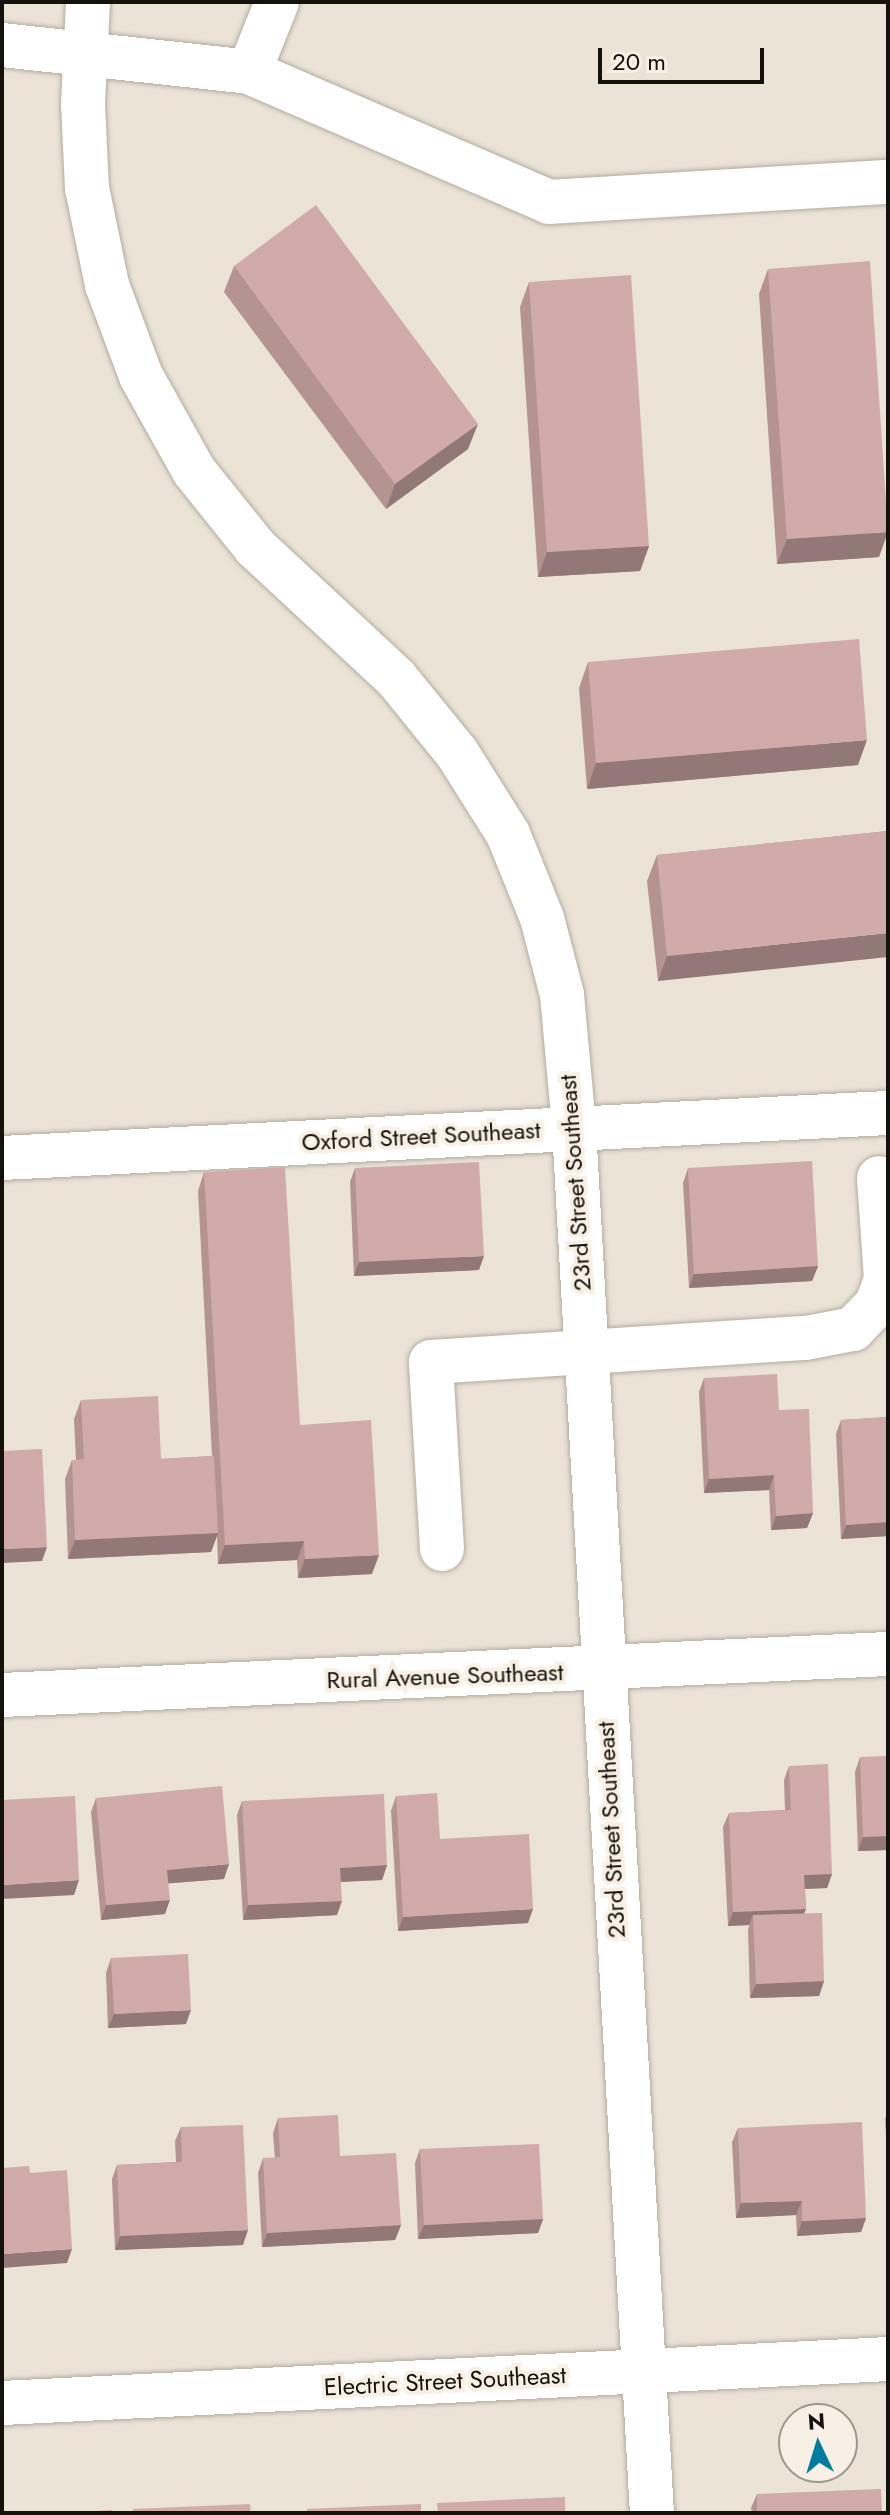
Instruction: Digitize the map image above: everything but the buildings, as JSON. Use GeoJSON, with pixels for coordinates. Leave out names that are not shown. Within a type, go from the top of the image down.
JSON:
{"type":"FeatureCollection","features":[{"type":"Feature","properties":{"kind":"street","name":"23rd Street Southeast"},"geometry":{"type":"LineString","coordinates":[[88,2],[83,104],[87,188],[107,285],[141,376],[194,471],[255,547],[396,678],[457,753],[508,834],[542,918],[562,995],[574,1128],[602,1669],[652,2513]]}},
{"type":"Feature","properties":{"kind":"street"},"geometry":{"type":"LineString","coordinates":[[249,72],[277,2]]}},
{"type":"Feature","properties":{"kind":"street"},"geometry":{"type":"LineString","coordinates":[[2,45],[249,72],[549,202],[888,182]]}},
{"type":"Feature","properties":{"kind":"street","name":"Oxford Street Southeast"},"geometry":{"type":"LineString","coordinates":[[2,1158],[888,1113]]}},
{"type":"Feature","properties":{"kind":"street"},"geometry":{"type":"LineString","coordinates":[[442,1549],[431,1362],[806,1338],[853,1329],[877,1304],[886,1279],[879,1178]]}},
{"type":"Feature","properties":{"kind":"street","name":"Rural Avenue Southeast"},"geometry":{"type":"LineString","coordinates":[[2,1695],[888,1654]]}},
{"type":"Feature","properties":{"kind":"street","name":"Electric Street Southeast"},"geometry":{"type":"LineString","coordinates":[[2,2403],[888,2359]]}}]}
